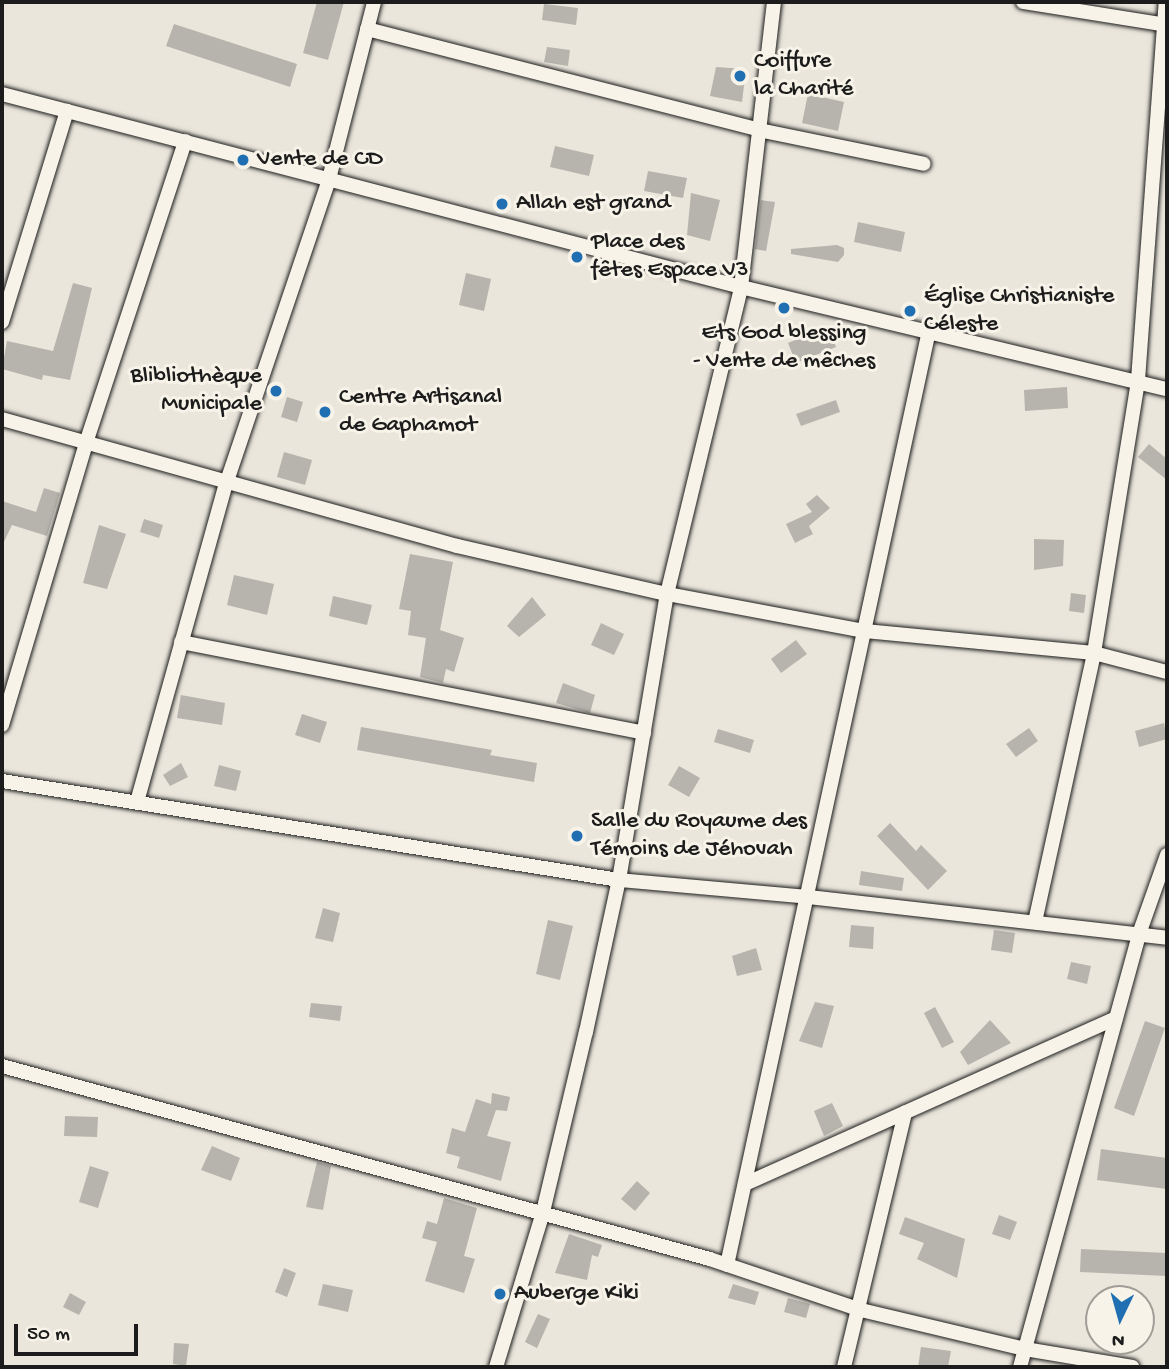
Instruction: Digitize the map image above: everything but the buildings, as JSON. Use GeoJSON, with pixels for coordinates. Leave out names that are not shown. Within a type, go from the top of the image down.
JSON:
{"type":"FeatureCollection","features":[{"type":"Feature","properties":{"kind":"street"},"geometry":{"type":"LineString","coordinates":[[137,802],[226,484],[329,179],[374,2]]}},
{"type":"Feature","properties":{"kind":"street"},"geometry":{"type":"LineString","coordinates":[[496,1367],[542,1216],[619,880],[667,594],[741,286],[774,2]]}},
{"type":"Feature","properties":{"kind":"street"},"geometry":{"type":"LineString","coordinates":[[1023,2],[1166,25]]}},
{"type":"Feature","properties":{"kind":"street"},"geometry":{"type":"LineString","coordinates":[[1035,922],[1094,653],[1138,380],[1166,2]]}},
{"type":"Feature","properties":{"kind":"street"},"geometry":{"type":"LineString","coordinates":[[367,29],[759,130],[925,164]]}},
{"type":"Feature","properties":{"kind":"street"},"geometry":{"type":"LineString","coordinates":[[2,94],[741,286],[1167,389]]}},
{"type":"Feature","properties":{"kind":"street"},"geometry":{"type":"LineString","coordinates":[[2,322],[67,111]]}},
{"type":"Feature","properties":{"kind":"street"},"geometry":{"type":"LineString","coordinates":[[2,725],[85,446],[185,141]]}},
{"type":"Feature","properties":{"kind":"street"},"geometry":{"type":"LineString","coordinates":[[727,1265],[809,897],[929,331]]}},
{"type":"Feature","properties":{"kind":"street"},"geometry":{"type":"LineString","coordinates":[[2,419],[85,446],[457,546],[667,594],[865,631],[1094,653],[1167,672]]}},
{"type":"Feature","properties":{"kind":"street"},"geometry":{"type":"LineString","coordinates":[[181,642],[644,733]]}},
{"type":"Feature","properties":{"kind":"street"},"geometry":{"type":"LineString","coordinates":[[2,782],[619,880],[809,897],[1167,938]]}},
{"type":"Feature","properties":{"kind":"street"},"geometry":{"type":"LineString","coordinates":[[1020,1367],[1139,934],[1167,855]]}},
{"type":"Feature","properties":{"kind":"street"},"geometry":{"type":"LineString","coordinates":[[745,1184],[1116,1018]]}},
{"type":"Feature","properties":{"kind":"street"},"geometry":{"type":"LineString","coordinates":[[2,1066],[727,1265],[861,1310],[1026,1349],[1133,1367]]}},
{"type":"Feature","properties":{"kind":"street"},"geometry":{"type":"LineString","coordinates":[[844,1367],[861,1310],[905,1112]]}},
{"type":"Feature","properties":{"kind":"place","name":"Coiffure la Charité"},"geometry":{"type":"Point","coordinates":[740,76]}},
{"type":"Feature","properties":{"kind":"place","name":"Vente de CD"},"geometry":{"type":"Point","coordinates":[243,160]}},
{"type":"Feature","properties":{"kind":"place","name":"Allah est grand"},"geometry":{"type":"Point","coordinates":[502,204]}},
{"type":"Feature","properties":{"kind":"place","name":"Place des fêtes Espace V3"},"geometry":{"type":"Point","coordinates":[577,257]}},
{"type":"Feature","properties":{"kind":"place","name":"Ets God blessing - Vente de mêches"},"geometry":{"type":"Point","coordinates":[784,308]}},
{"type":"Feature","properties":{"kind":"place","name":"Église Christianiste Céleste"},"geometry":{"type":"Point","coordinates":[910,311]}},
{"type":"Feature","properties":{"kind":"place","name":"Blibliothèque Municipale"},"geometry":{"type":"Point","coordinates":[276,391]}},
{"type":"Feature","properties":{"kind":"place","name":"Centre Artisanal de Gaphamot"},"geometry":{"type":"Point","coordinates":[325,412]}},
{"type":"Feature","properties":{"kind":"place","name":"Salle du Royaume des Témoins de Jéhovah"},"geometry":{"type":"Point","coordinates":[577,836]}},
{"type":"Feature","properties":{"kind":"place","name":"Auberge Kiki"},"geometry":{"type":"Point","coordinates":[500,1294]}}]}
